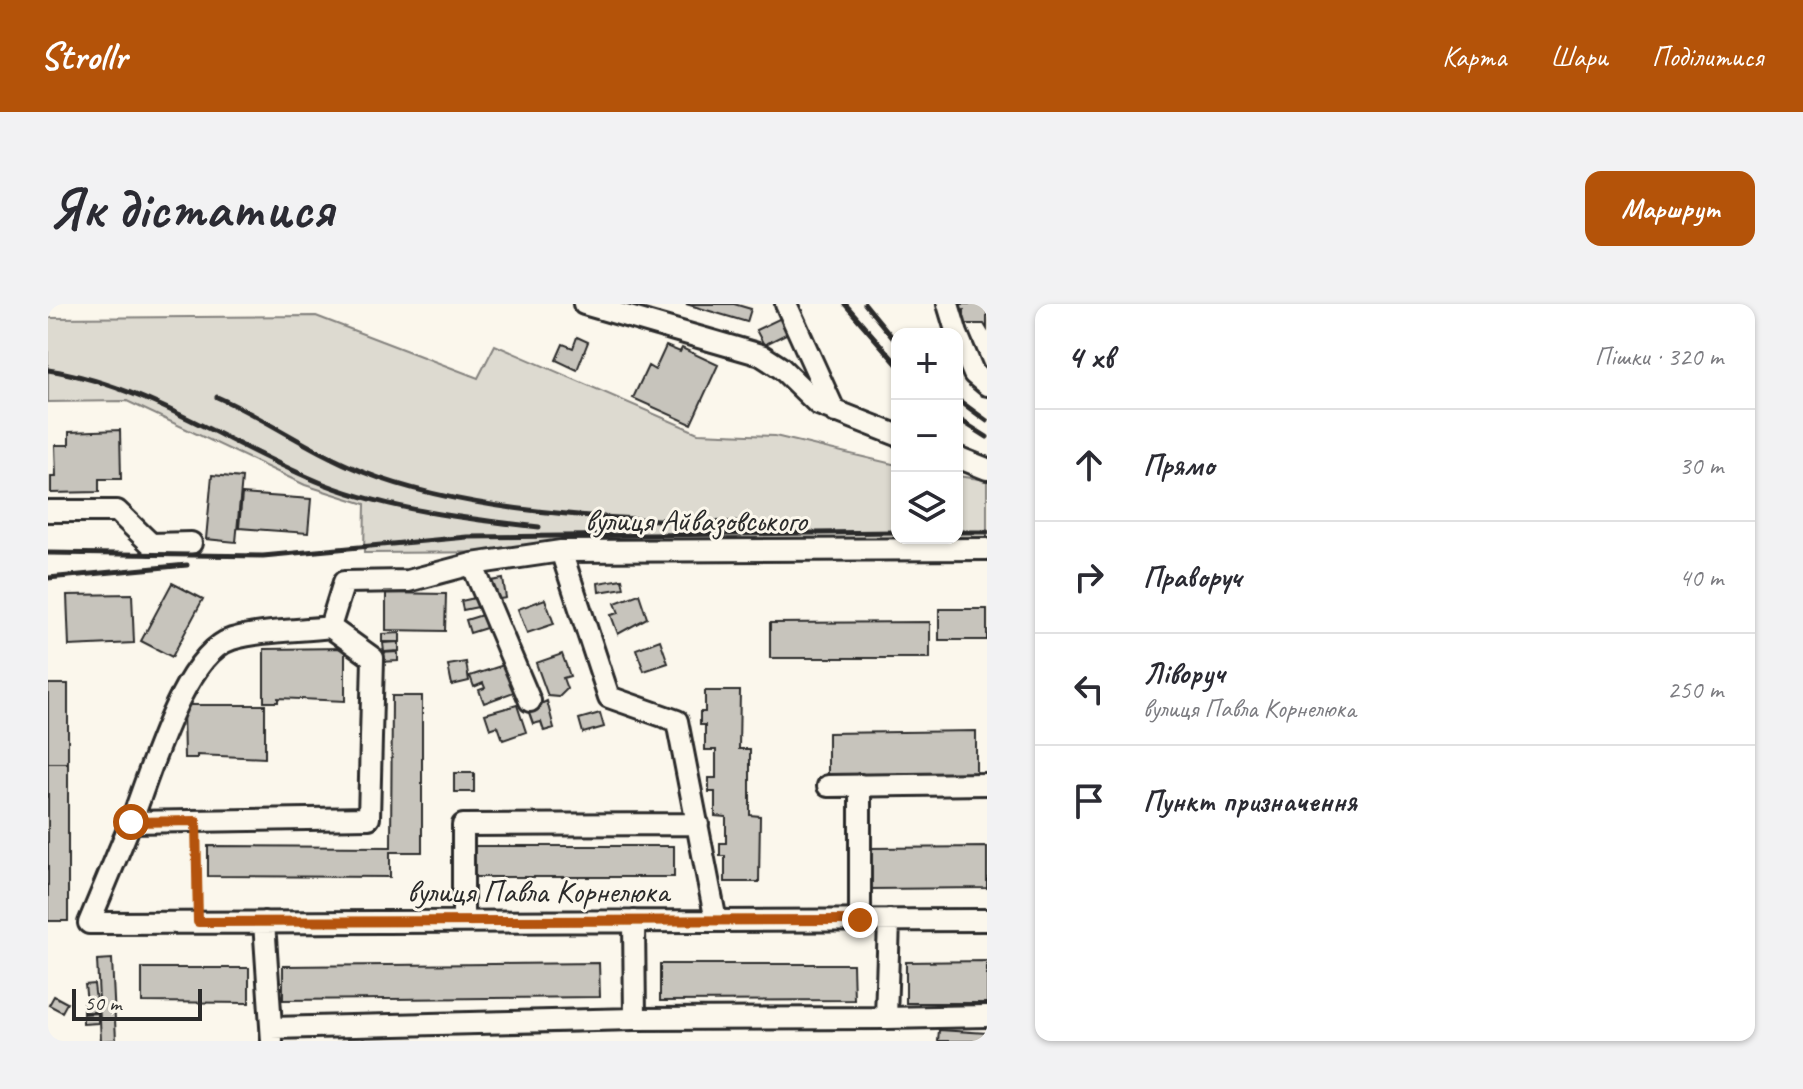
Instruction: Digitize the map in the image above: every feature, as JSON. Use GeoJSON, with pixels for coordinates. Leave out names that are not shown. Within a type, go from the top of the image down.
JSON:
{"type":"FeatureCollection","features":[{"type":"Feature","properties":{"kind":"street"},"geometry":{"type":"LineString","coordinates":[[584,304],[761,355],[781,368],[805,394],[835,412],[891,433]]}},
{"type":"Feature","properties":{"kind":"street"},"geometry":{"type":"LineString","coordinates":[[786,304],[835,412]]}},
{"type":"Feature","properties":{"kind":"street"},"geometry":{"type":"LineString","coordinates":[[948,304],[955,328]]}},
{"type":"Feature","properties":{"kind":"street"},"geometry":{"type":"LineString","coordinates":[[963,348],[974,374],[987,385]]}},
{"type":"Feature","properties":{"kind":"street"},"geometry":{"type":"LineString","coordinates":[[963,459],[987,469]]}},
{"type":"Feature","properties":{"kind":"street"},"geometry":{"type":"LineString","coordinates":[[48,511],[117,511],[151,544],[191,543]]}},
{"type":"Feature","properties":{"kind":"street","name":"вулиця Айвазовського"},"geometry":{"type":"LineString","coordinates":[[330,627],[344,582],[408,581],[472,564],[561,551],[987,549]]}},
{"type":"Feature","properties":{"kind":"street"},"geometry":{"type":"LineString","coordinates":[[561,551],[609,697],[677,721],[716,921]]}},
{"type":"Feature","properties":{"kind":"street"},"geometry":{"type":"LineString","coordinates":[[472,564],[530,701]]}},
{"type":"Feature","properties":{"kind":"street"},"geometry":{"type":"LineString","coordinates":[[330,627],[373,658],[369,818],[131,822],[188,682],[208,656],[231,639],[330,627]]}},
{"type":"Feature","properties":{"kind":"street"},"geometry":{"type":"LineString","coordinates":[[828,786],[987,784]]}},
{"type":"Feature","properties":{"kind":"street"},"geometry":{"type":"LineString","coordinates":[[860,785],[860,920]]}},
{"type":"Feature","properties":{"kind":"street","name":"вулиця Павла Корнелюка"},"geometry":{"type":"LineString","coordinates":[[131,822],[89,923],[987,920]]}},
{"type":"Feature","properties":{"kind":"street"},"geometry":{"type":"LineString","coordinates":[[463,921],[463,825],[698,824]]}},
{"type":"Feature","properties":{"kind":"street"},"geometry":{"type":"LineString","coordinates":[[886,1018],[889,920]]}},
{"type":"Feature","properties":{"kind":"street"},"geometry":{"type":"LineString","coordinates":[[634,921],[635,1019]]}},
{"type":"Feature","properties":{"kind":"street"},"geometry":{"type":"LineString","coordinates":[[264,922],[272,1034],[635,1019],[987,1016]]}},
{"type":"Feature","properties":{"kind":"path"},"geometry":{"type":"LineString","coordinates":[[196,821],[198,922]]}},
{"type":"Feature","properties":{"kind":"shaded area"},"geometry":{"type":"Polygon","coordinates":[[[316,316],[478,378],[495,345],[698,433],[775,436],[891,464],[891,544],[963,544],[963,477],[987,480],[987,549],[364,553],[365,504],[305,485],[127,401],[48,402],[48,318],[316,316]]]}},
{"type":"Feature","properties":{"kind":"building"},"geometry":{"type":"Polygon","coordinates":[[[686,304],[734,304],[751,309],[747,322],[686,304]]]}},
{"type":"Feature","properties":{"kind":"building"},"geometry":{"type":"Polygon","coordinates":[[[954,304],[987,304],[987,329],[984,324],[964,324],[964,310],[954,311],[954,304]]]}},
{"type":"Feature","properties":{"kind":"building"},"geometry":{"type":"Polygon","coordinates":[[[781,318],[788,333],[764,345],[756,330],[781,318]]]}},
{"type":"Feature","properties":{"kind":"building"},"geometry":{"type":"Polygon","coordinates":[[[577,337],[588,342],[577,370],[556,360],[563,344],[573,348],[577,337]]]}},
{"type":"Feature","properties":{"kind":"building"},"geometry":{"type":"Polygon","coordinates":[[[666,346],[680,352],[682,348],[718,365],[691,424],[633,398],[648,366],[655,370],[666,346]]]}},
{"type":"Feature","properties":{"kind":"building"},"geometry":{"type":"Polygon","coordinates":[[[120,430],[121,479],[99,479],[99,492],[51,493],[51,477],[56,477],[55,445],[69,445],[69,432],[120,430]]]}},
{"type":"Feature","properties":{"kind":"building"},"geometry":{"type":"Polygon","coordinates":[[[212,475],[242,478],[236,542],[206,539],[212,475]]]}},
{"type":"Feature","properties":{"kind":"building"},"geometry":{"type":"Polygon","coordinates":[[[242,494],[311,499],[308,533],[239,528],[242,494]]]}},
{"type":"Feature","properties":{"kind":"building"},"geometry":{"type":"Polygon","coordinates":[[[503,579],[506,598],[494,600],[491,581],[503,579]]]}},
{"type":"Feature","properties":{"kind":"building"},"geometry":{"type":"Polygon","coordinates":[[[622,579],[624,588],[599,592],[598,583],[622,579]]]}},
{"type":"Feature","properties":{"kind":"building"},"geometry":{"type":"Polygon","coordinates":[[[172,583],[203,599],[172,657],[141,641],[172,583]]]}},
{"type":"Feature","properties":{"kind":"building"},"geometry":{"type":"Polygon","coordinates":[[[386,593],[446,594],[445,631],[386,630],[386,593]]]}},
{"type":"Feature","properties":{"kind":"building"},"geometry":{"type":"Polygon","coordinates":[[[132,594],[134,643],[69,646],[67,595],[132,594]]]}},
{"type":"Feature","properties":{"kind":"building"},"geometry":{"type":"Polygon","coordinates":[[[639,594],[647,618],[618,634],[611,615],[619,613],[615,603],[639,594]]]}},
{"type":"Feature","properties":{"kind":"building"},"geometry":{"type":"Polygon","coordinates":[[[475,598],[478,607],[463,610],[461,601],[475,598]]]}},
{"type":"Feature","properties":{"kind":"building"},"geometry":{"type":"Polygon","coordinates":[[[545,599],[554,624],[527,633],[518,609],[545,599]]]}},
{"type":"Feature","properties":{"kind":"building"},"geometry":{"type":"Polygon","coordinates":[[[939,609],[987,609],[987,640],[939,640],[939,609]]]}},
{"type":"Feature","properties":{"kind":"building"},"geometry":{"type":"Polygon","coordinates":[[[482,615],[486,628],[470,633],[466,620],[482,615]]]}},
{"type":"Feature","properties":{"kind":"building"},"geometry":{"type":"Polygon","coordinates":[[[930,622],[930,658],[770,658],[770,623],[930,622]]]}},
{"type":"Feature","properties":{"kind":"building"},"geometry":{"type":"Polygon","coordinates":[[[400,633],[400,642],[382,642],[382,634],[400,633]]]}},
{"type":"Feature","properties":{"kind":"building"},"geometry":{"type":"Polygon","coordinates":[[[660,640],[668,663],[644,671],[636,649],[660,640]]]}},
{"type":"Feature","properties":{"kind":"building"},"geometry":{"type":"Polygon","coordinates":[[[399,642],[399,651],[384,652],[383,643],[399,642]]]}},
{"type":"Feature","properties":{"kind":"building"},"geometry":{"type":"Polygon","coordinates":[[[345,648],[345,701],[278,698],[278,702],[264,702],[264,649],[345,648]]]}},
{"type":"Feature","properties":{"kind":"building"},"geometry":{"type":"Polygon","coordinates":[[[398,652],[398,661],[380,662],[380,653],[398,652]]]}},
{"type":"Feature","properties":{"kind":"building"},"geometry":{"type":"Polygon","coordinates":[[[562,654],[570,676],[563,678],[567,689],[559,697],[548,696],[536,663],[562,654]]]}},
{"type":"Feature","properties":{"kind":"building"},"geometry":{"type":"Polygon","coordinates":[[[466,662],[469,681],[452,685],[448,665],[466,662]]]}},
{"type":"Feature","properties":{"kind":"building"},"geometry":{"type":"Polygon","coordinates":[[[510,663],[514,673],[508,675],[514,692],[484,703],[479,690],[485,688],[483,683],[474,687],[470,676],[510,663]]]}},
{"type":"Feature","properties":{"kind":"building"},"geometry":{"type":"Polygon","coordinates":[[[48,684],[68,684],[68,763],[48,763],[48,684]]]}},
{"type":"Feature","properties":{"kind":"building"},"geometry":{"type":"Polygon","coordinates":[[[705,691],[740,691],[739,749],[750,749],[750,815],[760,816],[759,882],[725,882],[725,856],[720,856],[720,843],[726,843],[726,817],[715,816],[715,792],[709,792],[709,778],[716,778],[716,750],[705,750],[705,725],[700,725],[700,712],[705,712],[705,691]]]}},
{"type":"Feature","properties":{"kind":"building"},"geometry":{"type":"Polygon","coordinates":[[[392,696],[422,696],[422,852],[390,852],[390,877],[208,876],[208,846],[391,847],[392,696]]]}},
{"type":"Feature","properties":{"kind":"building"},"geometry":{"type":"Polygon","coordinates":[[[547,701],[554,728],[544,731],[541,722],[533,724],[528,710],[547,701]]]}},
{"type":"Feature","properties":{"kind":"building"},"geometry":{"type":"Polygon","coordinates":[[[183,705],[265,705],[265,758],[197,755],[197,758],[184,758],[183,705]]]}},
{"type":"Feature","properties":{"kind":"building"},"geometry":{"type":"Polygon","coordinates":[[[517,705],[526,732],[503,740],[498,726],[490,729],[485,714],[517,705]]]}},
{"type":"Feature","properties":{"kind":"building"},"geometry":{"type":"Polygon","coordinates":[[[600,713],[604,727],[583,733],[579,719],[600,713]]]}},
{"type":"Feature","properties":{"kind":"building"},"geometry":{"type":"Polygon","coordinates":[[[976,731],[976,774],[828,776],[828,733],[976,731]]]}},
{"type":"Feature","properties":{"kind":"building"},"geometry":{"type":"Polygon","coordinates":[[[48,763],[68,763],[68,921],[48,921],[48,763]]]}},
{"type":"Feature","properties":{"kind":"building"},"geometry":{"type":"Polygon","coordinates":[[[454,773],[474,773],[474,792],[454,792],[454,773]]]}},
{"type":"Feature","properties":{"kind":"building"},"geometry":{"type":"Polygon","coordinates":[[[475,846],[674,846],[674,877],[474,877],[475,846]]]}},
{"type":"Feature","properties":{"kind":"building"},"geometry":{"type":"Polygon","coordinates":[[[987,847],[987,888],[870,889],[870,848],[987,847]]]}},
{"type":"Feature","properties":{"kind":"building"},"geometry":{"type":"Polygon","coordinates":[[[112,959],[116,1040],[101,1041],[97,960],[112,959]]]}},
{"type":"Feature","properties":{"kind":"building"},"geometry":{"type":"Polygon","coordinates":[[[987,961],[987,1003],[906,1003],[906,962],[987,961]]]}},
{"type":"Feature","properties":{"kind":"building"},"geometry":{"type":"Polygon","coordinates":[[[599,963],[600,997],[283,1000],[283,966],[599,963]]]}},
{"type":"Feature","properties":{"kind":"building"},"geometry":{"type":"Polygon","coordinates":[[[660,964],[853,964],[854,1000],[660,1001],[660,964]]]}},
{"type":"Feature","properties":{"kind":"building"},"geometry":{"type":"Polygon","coordinates":[[[142,968],[249,968],[249,1003],[142,1002],[142,968]]]}},
{"type":"Feature","properties":{"kind":"building"},"geometry":{"type":"Polygon","coordinates":[[[94,984],[96,1001],[87,1002],[85,985],[94,984]]]}},
{"type":"Feature","properties":{"kind":"building"},"geometry":{"type":"Polygon","coordinates":[[[54,996],[67,1003],[62,1012],[49,1005],[54,996]]]}},
{"type":"Feature","properties":{"kind":"building"},"geometry":{"type":"Polygon","coordinates":[[[97,1003],[98,1012],[83,1012],[83,1004],[97,1003]]]}},
{"type":"Feature","properties":{"kind":"building"},"geometry":{"type":"Polygon","coordinates":[[[98,1013],[98,1023],[83,1024],[83,1014],[98,1013]]]}},
{"type":"Feature","properties":{"kind":"building"},"geometry":{"type":"Polygon","coordinates":[[[939,1030],[987,1033],[987,1041],[938,1041],[939,1030]]]}},
{"type":"Feature","properties":{"kind":"railway"},"geometry":{"type":"LineString","coordinates":[[845,304],[891,357]]}},
{"type":"Feature","properties":{"kind":"railway"},"geometry":{"type":"LineString","coordinates":[[865,304],[891,336]]}},
{"type":"Feature","properties":{"kind":"railway"},"geometry":{"type":"LineString","coordinates":[[48,370],[85,378],[155,403],[290,469],[350,493],[430,512],[539,527]]}},
{"type":"Feature","properties":{"kind":"railway"},"geometry":{"type":"LineString","coordinates":[[217,397],[344,464],[451,498],[546,512],[736,523]]}},
{"type":"Feature","properties":{"kind":"railway"},"geometry":{"type":"LineString","coordinates":[[958,400],[987,421]]}},
{"type":"Feature","properties":{"kind":"railway"},"geometry":{"type":"LineString","coordinates":[[963,422],[987,437]]}},
{"type":"Feature","properties":{"kind":"railway"},"geometry":{"type":"LineString","coordinates":[[48,553],[263,556],[467,537],[891,532]]}},
{"type":"Feature","properties":{"kind":"railway"},"geometry":{"type":"LineString","coordinates":[[963,532],[987,532]]}},
{"type":"Feature","properties":{"kind":"railway"},"geometry":{"type":"LineString","coordinates":[[48,578],[187,565]]}},
{"type":"Feature","properties":{"kind":"route"},"geometry":{"type":"LineString","coordinates":[[131,822],[196,821],[198,922],[860,920]]}}]}
